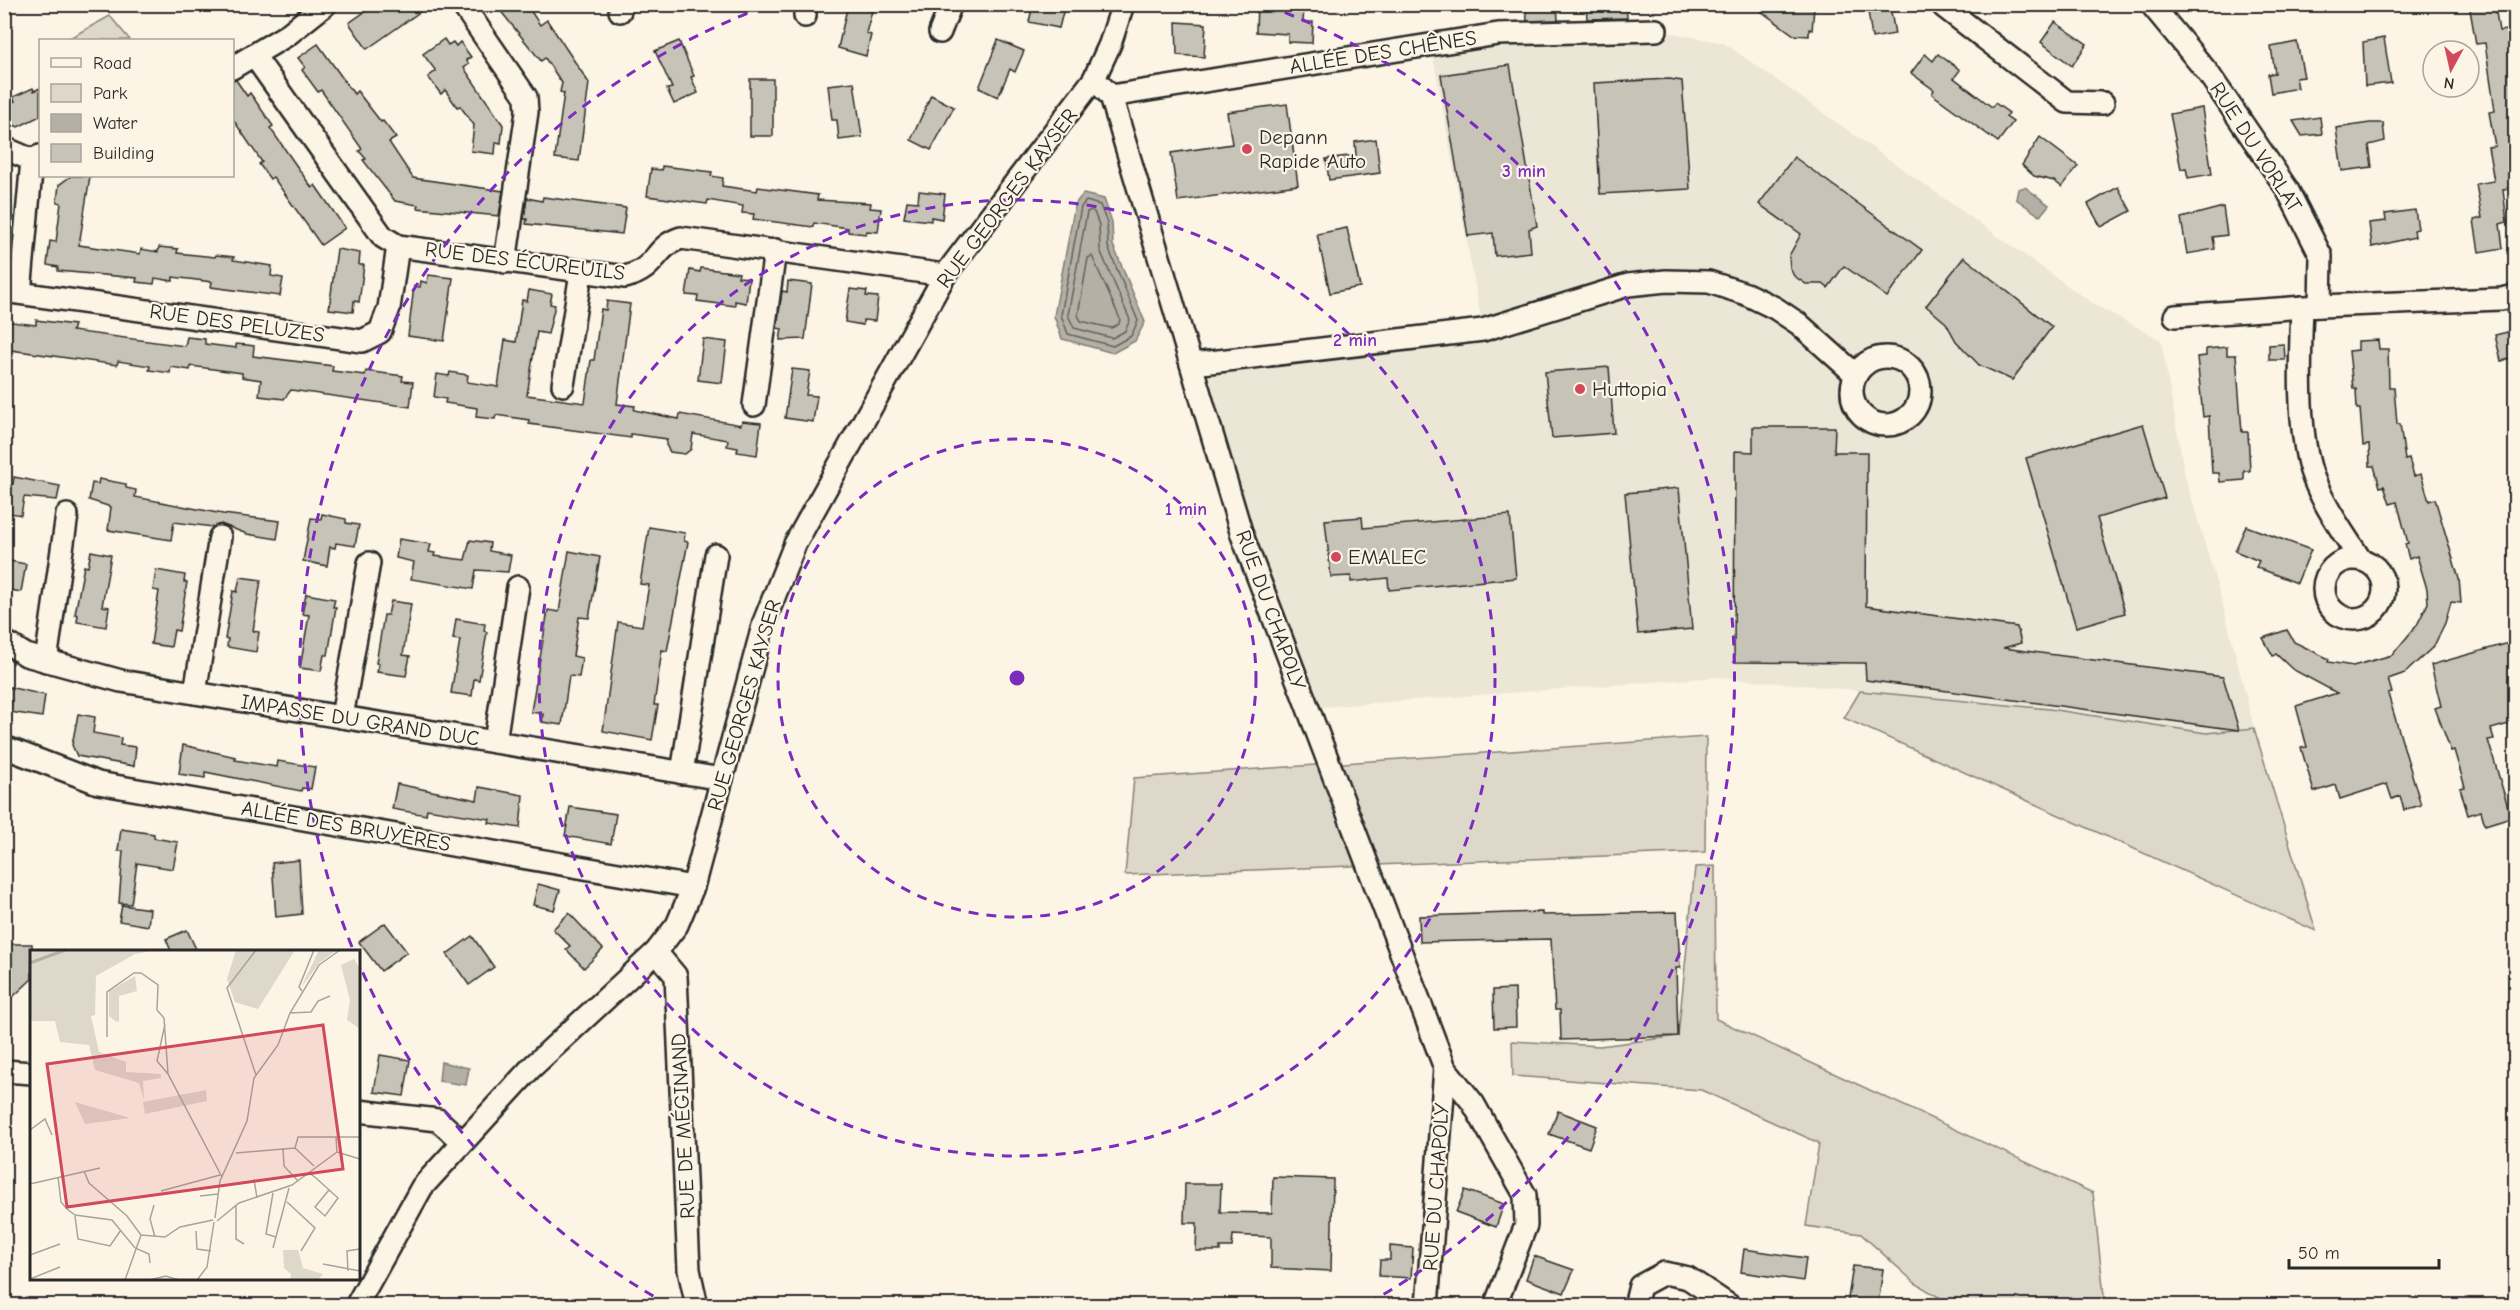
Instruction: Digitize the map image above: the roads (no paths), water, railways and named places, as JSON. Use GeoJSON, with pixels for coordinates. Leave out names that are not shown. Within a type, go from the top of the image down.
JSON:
{"type":"FeatureCollection","features":[{"type":"Feature","properties":{"kind":"street"},"geometry":{"type":"LineString","coordinates":[[462,4],[526,97],[527,112],[505,262]]}},
{"type":"Feature","properties":{"kind":"street"},"geometry":{"type":"LineString","coordinates":[[940,32],[951,4]]}},
{"type":"Feature","properties":{"kind":"street","name":"RUE GEORGES KAYSER"},"geometry":{"type":"LineString","coordinates":[[356,1305],[422,1187],[531,1068],[656,952],[677,925],[693,887],[764,622],[795,544],[945,275],[1094,79],[1110,44],[1123,4]]}},
{"type":"Feature","properties":{"kind":"street"},"geometry":{"type":"LineString","coordinates":[[1944,4],[1944,7],[2067,102],[2103,103]]}},
{"type":"Feature","properties":{"kind":"street","name":"RUE DU VORLAT"},"geometry":{"type":"LineString","coordinates":[[2151,4],[2208,73],[2288,189],[2321,256],[2300,370],[2311,471],[2333,517],[2360,559]]}},
{"type":"Feature","properties":{"kind":"street"},"geometry":{"type":"LineString","coordinates":[[234,67],[255,57],[314,8]]}},
{"type":"Feature","properties":{"kind":"street","name":"ALLÉE DES CHÊNES"},"geometry":{"type":"LineString","coordinates":[[1112,96],[1498,34],[1656,30]]}},
{"type":"Feature","properties":{"kind":"street","name":"RUE DES ÉCUREUILS"},"geometry":{"type":"LineString","coordinates":[[255,57],[383,237],[398,246],[581,273],[626,277],[642,273],[668,242],[681,237],[945,275]]}},
{"type":"Feature","properties":{"kind":"street","name":"RUE DU CHAPOLY"},"geometry":{"type":"LineString","coordinates":[[1094,79],[1112,96],[1242,535],[1445,1068],[1473,1103],[1525,1195],[1526,1225],[1495,1305]]}},
{"type":"Feature","properties":{"kind":"street"},"geometry":{"type":"LineString","coordinates":[[4,148],[36,158],[12,292]]}},
{"type":"Feature","properties":{"kind":"street","name":"RUE DES PELUZES"},"geometry":{"type":"LineString","coordinates":[[12,292],[362,341],[380,332],[389,308],[398,246]]}},
{"type":"Feature","properties":{"kind":"street"},"geometry":{"type":"LineString","coordinates":[[754,405],[775,250]]}},
{"type":"Feature","properties":{"kind":"street"},"geometry":{"type":"LineString","coordinates":[[563,385],[581,273]]}},
{"type":"Feature","properties":{"kind":"street"},"geometry":{"type":"LineString","coordinates":[[1193,364],[1483,330],[1628,285],[1666,281],[1709,282],[1746,294],[1799,324],[1856,375]]}},
{"type":"Feature","properties":{"kind":"street"},"geometry":{"type":"LineString","coordinates":[[2175,316],[2311,306],[2501,299],[2516,296]]}},
{"type":"Feature","properties":{"kind":"street"},"geometry":{"type":"LineString","coordinates":[[46,661],[67,515]]}},
{"type":"Feature","properties":{"kind":"street"},"geometry":{"type":"LineString","coordinates":[[195,693],[220,537]]}},
{"type":"Feature","properties":{"kind":"street"},"geometry":{"type":"LineString","coordinates":[[682,773],[716,555]]}},
{"type":"Feature","properties":{"kind":"street"},"geometry":{"type":"LineString","coordinates":[[342,717],[369,563]]}},
{"type":"Feature","properties":{"kind":"street"},"geometry":{"type":"LineString","coordinates":[[495,742],[518,587]]}},
{"type":"Feature","properties":{"kind":"street","name":"IMPASSE DU GRAND DUC"},"geometry":{"type":"LineString","coordinates":[[4,641],[26,655],[121,681],[722,779]]}},
{"type":"Feature","properties":{"kind":"street","name":"ALLÉE DES BRUYÈRES"},"geometry":{"type":"LineString","coordinates":[[4,747],[98,783],[693,887]]}},
{"type":"Feature","properties":{"kind":"street","name":"RUE DE MÉGINAND"},"geometry":{"type":"LineString","coordinates":[[656,952],[676,976],[689,1270],[697,1305]]}},
{"type":"Feature","properties":{"kind":"street","name":"RUE DU CHAPOLY"},"geometry":{"type":"LineString","coordinates":[[1427,1305],[1445,1068]]}},
{"type":"Feature","properties":{"kind":"street"},"geometry":{"type":"LineString","coordinates":[[4,1071],[30,1073]]}},
{"type":"Feature","properties":{"kind":"street"},"geometry":{"type":"LineString","coordinates":[[360,1111],[438,1120],[462,1143]]}},
{"type":"Feature","properties":{"kind":"street"},"geometry":{"type":"LineString","coordinates":[[1635,1305],[1640,1286],[1664,1273],[1688,1278],[1730,1305]]}},
{"type":"Feature","properties":{"kind":"water"},"geometry":{"type":"Polygon","coordinates":[[[2025,187],[2049,205],[2040,216],[2016,199],[2018,189],[2025,187]]]}},
{"type":"Feature","properties":{"kind":"water"},"geometry":{"type":"Polygon","coordinates":[[[1083,194],[1104,199],[1112,222],[1113,245],[1145,322],[1135,341],[1113,353],[1062,339],[1054,316],[1075,204],[1083,194]]]}},
{"type":"Feature","properties":{"kind":"water"},"geometry":{"type":"Polygon","coordinates":[[[441,1062],[469,1068],[466,1085],[439,1081],[441,1062]]]}},
{"type":"Feature","properties":{"kind":"place","name":"Depann Rapide Auto"},"geometry":{"type":"Point","coordinates":[1247,149]}},
{"type":"Feature","properties":{"kind":"place","name":"Huttopia"},"geometry":{"type":"Point","coordinates":[1580,389]}},
{"type":"Feature","properties":{"kind":"place","name":"EMALEC"},"geometry":{"type":"Point","coordinates":[1336,557]}}]}
